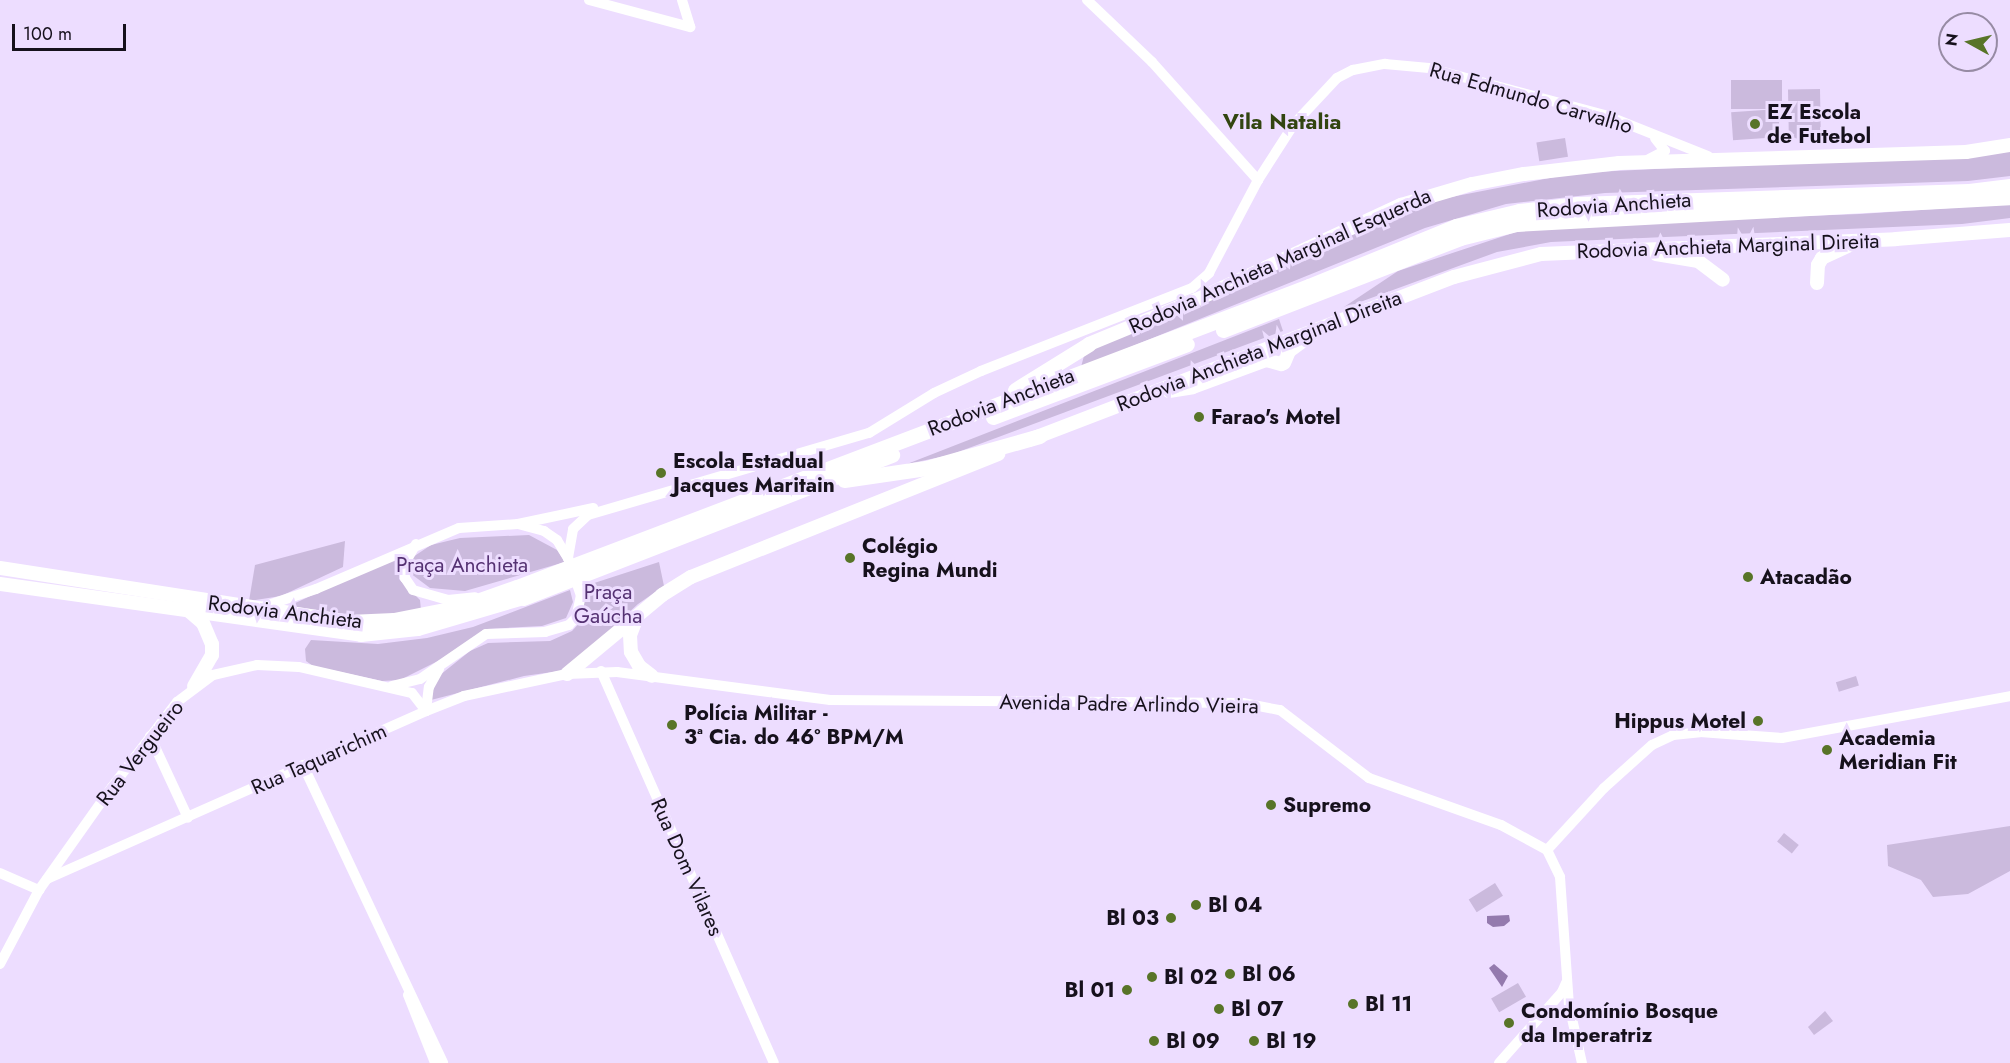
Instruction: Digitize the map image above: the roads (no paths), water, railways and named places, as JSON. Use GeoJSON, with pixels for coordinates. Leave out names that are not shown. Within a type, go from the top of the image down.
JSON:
{"type":"FeatureCollection","features":[{"type":"Feature","properties":{"kind":"highway","name":"Rodovia Anchieta Marginal Esquerda"},"geometry":{"type":"LineString","coordinates":[[1089,344],[1196,300],[1412,201],[1524,174],[1619,163],[1966,152],[2010,146]]}},
{"type":"Feature","properties":{"kind":"highway","name":"Rodovia Anchieta"},"geometry":{"type":"LineString","coordinates":[[606,560],[1456,226],[1519,211],[1577,204],[1969,191],[2010,186]]}},
{"type":"Feature","properties":{"kind":"highway","name":"Rodovia Anchieta"},"geometry":{"type":"LineString","coordinates":[[0,584],[336,632],[382,634],[454,620],[520,592],[606,560],[823,483],[1460,238],[1516,224],[2010,197]]}},
{"type":"Feature","properties":{"kind":"highway","name":"Rodovia Anchieta Marginal Direita"},"geometry":{"type":"LineString","coordinates":[[567,674],[639,614],[706,570],[1146,394],[1320,327],[1495,264],[1541,254],[1609,248],[1859,240],[2010,230]]}},
{"type":"Feature","properties":{"kind":"highway"},"geometry":{"type":"LineString","coordinates":[[1817,283],[1818,266],[1822,258],[1859,240]]}},
{"type":"Feature","properties":{"kind":"highway"},"geometry":{"type":"LineString","coordinates":[[1609,248],[1684,257],[1710,267],[1724,280]]}},
{"type":"Feature","properties":{"kind":"highway"},"geometry":{"type":"LineString","coordinates":[[1146,394],[1193,387],[1266,360],[1282,364],[1289,351],[1320,327]]}},
{"type":"Feature","properties":{"kind":"highway"},"geometry":{"type":"LineString","coordinates":[[996,405],[1089,344]]}},
{"type":"Feature","properties":{"kind":"highway"},"geometry":{"type":"LineString","coordinates":[[823,483],[926,468],[1040,436]]}},
{"type":"Feature","properties":{"kind":"highway","name":"Rodovia Anchieta"},"geometry":{"type":"LineString","coordinates":[[0,568],[251,610],[371,623],[460,607],[495,595],[520,592]]}},
{"type":"Feature","properties":{"kind":"highway"},"geometry":{"type":"LineString","coordinates":[[187,610],[203,623],[212,644],[212,655],[194,686]]}},
{"type":"Feature","properties":{"kind":"highway"},"geometry":{"type":"LineString","coordinates":[[639,614],[630,635],[630,652],[639,666],[652,676]]}},
{"type":"Feature","properties":{"kind":"main road"},"geometry":{"type":"LineString","coordinates":[[589,0],[690,27],[682,0]]}},
{"type":"Feature","properties":{"kind":"main road"},"geometry":{"type":"LineString","coordinates":[[1087,0],[1152,62],[1257,180]]}},
{"type":"Feature","properties":{"kind":"main road","name":"Rua Edmundo Carvalho"},"geometry":{"type":"LineString","coordinates":[[251,610],[316,589],[417,543],[471,526],[518,524],[631,501],[869,433],[934,393],[981,371],[1192,288],[1209,273],[1257,180],[1315,99],[1337,78],[1367,66],[1429,68],[1605,116],[1698,154],[1751,159]]}},
{"type":"Feature","properties":{"kind":"main road","name":"Rua Edmundo Carvalho"},"geometry":{"type":"LineString","coordinates":[[1619,163],[1663,154],[1664,147],[1651,133]]}},
{"type":"Feature","properties":{"kind":"main road","name":"Rua Edmundo Carvalho"},"geometry":{"type":"LineString","coordinates":[[568,558],[571,534],[580,521],[631,501]]}},
{"type":"Feature","properties":{"kind":"main road"},"geometry":{"type":"LineString","coordinates":[[392,686],[420,679],[486,634],[545,632],[569,625],[576,618],[581,595],[568,558],[551,535],[518,524]]}},
{"type":"Feature","properties":{"kind":"main road"},"geometry":{"type":"LineString","coordinates":[[417,543],[404,565],[405,578],[413,590],[448,600],[495,595]]}},
{"type":"Feature","properties":{"kind":"main road"},"geometry":{"type":"LineString","coordinates":[[426,711],[429,687],[443,664]]}},
{"type":"Feature","properties":{"kind":"main road","name":"Rua Vergueiro"},"geometry":{"type":"LineString","coordinates":[[0,964],[39,890],[150,736],[194,686],[230,668],[280,665],[392,686]]}},
{"type":"Feature","properties":{"kind":"main road","name":"Rua Taquarichim"},"geometry":{"type":"LineString","coordinates":[[47,879],[464,696],[567,674],[601,671]]}},
{"type":"Feature","properties":{"kind":"main road","name":"Avenida Padre Arlindo Vieira"},"geometry":{"type":"LineString","coordinates":[[601,671],[830,700],[1267,706],[1280,711],[1369,778],[1501,825],[1547,850]]}},
{"type":"Feature","properties":{"kind":"main road","name":"Rua Dom Vilares"},"geometry":{"type":"LineString","coordinates":[[601,671],[774,1063]]}},
{"type":"Feature","properties":{"kind":"main road"},"geometry":{"type":"LineString","coordinates":[[392,686],[417,696],[426,711]]}},
{"type":"Feature","properties":{"kind":"main road"},"geometry":{"type":"LineString","coordinates":[[1582,1063],[1569,1005],[1560,877],[1547,850],[1604,788],[1652,746],[1673,735],[1700,732],[1782,738],[2010,696]]}},
{"type":"Feature","properties":{"kind":"main road"},"geometry":{"type":"LineString","coordinates":[[150,736],[188,818]]}},
{"type":"Feature","properties":{"kind":"main road"},"geometry":{"type":"LineString","coordinates":[[303,765],[443,1063]]}},
{"type":"Feature","properties":{"kind":"main road"},"geometry":{"type":"LineString","coordinates":[[0,873],[39,890]]}},
{"type":"Feature","properties":{"kind":"main road"},"geometry":{"type":"LineString","coordinates":[[1499,1063],[1562,992],[1567,975]]}},
{"type":"Feature","properties":{"kind":"main road"},"geometry":{"type":"LineString","coordinates":[[408,989],[410,1007],[435,1063]]}},
{"type":"Feature","properties":{"kind":"main road"},"geometry":{"type":"LineString","coordinates":[[1562,992],[1569,1005]]}},
{"type":"Feature","properties":{"kind":"place","name":"EZ Escola de Futebol"},"geometry":{"type":"Point","coordinates":[1755,124]}},
{"type":"Feature","properties":{"kind":"place","name":"Farao's Motel"},"geometry":{"type":"Point","coordinates":[1199,417]}},
{"type":"Feature","properties":{"kind":"place","name":"Escola Estadual Jacques Maritain"},"geometry":{"type":"Point","coordinates":[661,473]}},
{"type":"Feature","properties":{"kind":"place","name":"Colégio Regina Mundi"},"geometry":{"type":"Point","coordinates":[850,558]}},
{"type":"Feature","properties":{"kind":"place","name":"Atacadão"},"geometry":{"type":"Point","coordinates":[1748,577]}},
{"type":"Feature","properties":{"kind":"place","name":"Hippus Motel"},"geometry":{"type":"Point","coordinates":[1758,721]}},
{"type":"Feature","properties":{"kind":"place","name":"Polícia Militar - 3ª Cia. do 46º BPM/M"},"geometry":{"type":"Point","coordinates":[672,725]}},
{"type":"Feature","properties":{"kind":"place","name":"Academia Meridian Fit"},"geometry":{"type":"Point","coordinates":[1827,750]}},
{"type":"Feature","properties":{"kind":"place","name":"Supremo"},"geometry":{"type":"Point","coordinates":[1271,805]}},
{"type":"Feature","properties":{"kind":"place","name":"Bl 04"},"geometry":{"type":"Point","coordinates":[1196,905]}},
{"type":"Feature","properties":{"kind":"place","name":"Bl 03"},"geometry":{"type":"Point","coordinates":[1171,918]}},
{"type":"Feature","properties":{"kind":"place","name":"Bl 06"},"geometry":{"type":"Point","coordinates":[1230,974]}},
{"type":"Feature","properties":{"kind":"place","name":"Bl 02"},"geometry":{"type":"Point","coordinates":[1152,977]}},
{"type":"Feature","properties":{"kind":"place","name":"Bl 01"},"geometry":{"type":"Point","coordinates":[1127,990]}},
{"type":"Feature","properties":{"kind":"place","name":"Bl 11"},"geometry":{"type":"Point","coordinates":[1353,1004]}},
{"type":"Feature","properties":{"kind":"place","name":"Bl 07"},"geometry":{"type":"Point","coordinates":[1219,1009]}},
{"type":"Feature","properties":{"kind":"place","name":"Condomínio Bosque da Imperatriz"},"geometry":{"type":"Point","coordinates":[1509,1023]}},
{"type":"Feature","properties":{"kind":"place","name":"Bl 09"},"geometry":{"type":"Point","coordinates":[1154,1041]}},
{"type":"Feature","properties":{"kind":"place","name":"Bl 19"},"geometry":{"type":"Point","coordinates":[1254,1041]}},
{"type":"Feature","properties":{"kind":"district","name":"Vila Natalia"},"geometry":{"type":"Point","coordinates":[1282,122]}},
{"type":"Feature","properties":{"kind":"park label","name":"Praça Anchieta"},"geometry":{"type":"Point","coordinates":[462,565]}},
{"type":"Feature","properties":{"kind":"park label","name":"Praça Gaúcha"},"geometry":{"type":"Point","coordinates":[608,604]}}]}
